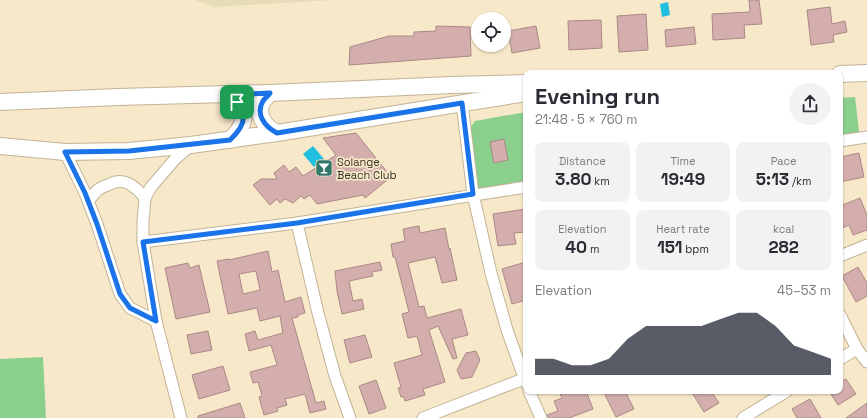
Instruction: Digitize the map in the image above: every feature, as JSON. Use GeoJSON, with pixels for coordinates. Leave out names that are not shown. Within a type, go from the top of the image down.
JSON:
{"type":"FeatureCollection","features":[{"type":"Feature","properties":{"kind":"street"},"geometry":{"type":"LineString","coordinates":[[843,74],[867,73]]}},
{"type":"Feature","properties":{"kind":"street"},"geometry":{"type":"LineString","coordinates":[[0,102],[118,97],[229,95],[523,83]]}},
{"type":"Feature","properties":{"kind":"street"},"geometry":{"type":"LineString","coordinates":[[270,93],[263,102],[260,113],[266,125],[277,133]]}},
{"type":"Feature","properties":{"kind":"street"},"geometry":{"type":"LineString","coordinates":[[0,146],[65,152],[129,151],[191,145],[277,133],[523,93]]}},
{"type":"Feature","properties":{"kind":"street"},"geometry":{"type":"LineString","coordinates":[[229,95],[242,109],[244,118],[237,133],[230,140]]}},
{"type":"Feature","properties":{"kind":"street"},"geometry":{"type":"LineString","coordinates":[[462,103],[473,194],[491,273],[507,330],[523,374]]}},
{"type":"Feature","properties":{"kind":"street"},"geometry":{"type":"LineString","coordinates":[[843,140],[867,136]]}},
{"type":"Feature","properties":{"kind":"street"},"geometry":{"type":"LineString","coordinates":[[181,418],[156,321],[143,242],[143,222],[145,198],[151,187],[176,158],[191,145]]}},
{"type":"Feature","properties":{"kind":"street"},"geometry":{"type":"LineString","coordinates":[[65,152],[97,224],[120,294],[130,308],[156,321]]}},
{"type":"Feature","properties":{"kind":"street"},"geometry":{"type":"LineString","coordinates":[[88,201],[100,189],[111,183],[120,181],[128,182],[138,189],[145,198]]}},
{"type":"Feature","properties":{"kind":"street"},"geometry":{"type":"LineString","coordinates":[[143,242],[297,223],[473,194],[523,187]]}},
{"type":"Feature","properties":{"kind":"street"},"geometry":{"type":"LineString","coordinates":[[297,223],[318,313],[335,376],[350,418]]}},
{"type":"Feature","properties":{"kind":"street"},"geometry":{"type":"LineString","coordinates":[[843,255],[867,245]]}},
{"type":"Feature","properties":{"kind":"street"},"geometry":{"type":"LineString","coordinates":[[843,321],[857,349],[867,362]]}},
{"type":"Feature","properties":{"kind":"street"},"geometry":{"type":"LineString","coordinates":[[843,357],[857,349]]}},
{"type":"Feature","properties":{"kind":"street"},"geometry":{"type":"LineString","coordinates":[[423,418],[523,381]]}},
{"type":"Feature","properties":{"kind":"street"},"geometry":{"type":"LineString","coordinates":[[530,394],[541,418]]}},
{"type":"Feature","properties":{"kind":"street"},"geometry":{"type":"LineString","coordinates":[[743,418],[782,394]]}},
{"type":"Feature","properties":{"kind":"green space"},"geometry":{"type":"Polygon","coordinates":[[[855,97],[859,132],[849,137],[843,138],[843,98],[855,97]]]}},
{"type":"Feature","properties":{"kind":"green space"},"geometry":{"type":"Polygon","coordinates":[[[523,113],[523,184],[480,190],[473,182],[467,132],[475,121],[523,113]]]}},
{"type":"Feature","properties":{"kind":"green space"},"geometry":{"type":"Polygon","coordinates":[[[43,357],[46,418],[0,418],[0,359],[43,357]]]}},
{"type":"Feature","properties":{"kind":"sand"},"geometry":{"type":"Polygon","coordinates":[[[195,0],[333,0],[215,7],[195,0]]]}},
{"type":"Feature","properties":{"kind":"water"},"geometry":{"type":"Polygon","coordinates":[[[668,2],[670,15],[662,17],[660,4],[668,2]]]}},
{"type":"Feature","properties":{"kind":"water"},"geometry":{"type":"Polygon","coordinates":[[[313,146],[324,159],[314,167],[303,154],[313,146]]]}},
{"type":"Feature","properties":{"kind":"building"},"geometry":{"type":"Polygon","coordinates":[[[749,0],[759,0],[762,24],[744,25],[745,38],[713,40],[712,14],[750,12],[749,0]]]}},
{"type":"Feature","properties":{"kind":"building"},"geometry":{"type":"Polygon","coordinates":[[[830,7],[832,24],[845,21],[847,32],[833,35],[834,42],[811,45],[807,10],[830,7]]]}},
{"type":"Feature","properties":{"kind":"building"},"geometry":{"type":"Polygon","coordinates":[[[646,14],[648,50],[619,52],[617,16],[646,14]]]}},
{"type":"Feature","properties":{"kind":"building"},"geometry":{"type":"Polygon","coordinates":[[[601,20],[602,48],[569,50],[568,21],[601,20]]]}},
{"type":"Feature","properties":{"kind":"building"},"geometry":{"type":"Polygon","coordinates":[[[436,26],[470,27],[471,56],[349,65],[350,47],[389,36],[414,36],[414,32],[436,31],[436,26]]]}},
{"type":"Feature","properties":{"kind":"building"},"geometry":{"type":"Polygon","coordinates":[[[536,26],[540,48],[512,53],[511,30],[536,26]]]}},
{"type":"Feature","properties":{"kind":"building"},"geometry":{"type":"Polygon","coordinates":[[[694,27],[696,44],[666,47],[665,30],[694,27]]]}},
{"type":"Feature","properties":{"kind":"building"},"geometry":{"type":"Polygon","coordinates":[[[356,133],[391,177],[365,198],[363,195],[317,204],[310,195],[304,199],[301,196],[293,203],[285,199],[280,203],[277,199],[270,205],[253,185],[261,179],[277,179],[274,173],[284,165],[289,172],[296,167],[303,176],[336,155],[323,138],[356,133]]]}},
{"type":"Feature","properties":{"kind":"building"},"geometry":{"type":"Polygon","coordinates":[[[504,139],[508,160],[494,163],[490,142],[504,139]]]}},
{"type":"Feature","properties":{"kind":"building"},"geometry":{"type":"Polygon","coordinates":[[[859,153],[864,177],[843,181],[843,156],[859,153]]]}},
{"type":"Feature","properties":{"kind":"building"},"geometry":{"type":"Polygon","coordinates":[[[860,198],[867,215],[867,230],[853,235],[849,225],[843,228],[843,205],[860,198]]]}},
{"type":"Feature","properties":{"kind":"building"},"geometry":{"type":"Polygon","coordinates":[[[523,209],[523,232],[514,233],[516,244],[498,246],[493,214],[523,209]]]}},
{"type":"Feature","properties":{"kind":"building"},"geometry":{"type":"Polygon","coordinates":[[[419,226],[420,233],[445,228],[457,280],[442,283],[435,257],[408,263],[419,307],[424,306],[427,318],[461,309],[468,335],[452,339],[457,358],[453,359],[438,326],[429,330],[445,382],[423,389],[425,395],[405,401],[404,397],[401,397],[398,388],[401,387],[394,363],[422,355],[417,336],[408,338],[402,314],[409,312],[395,257],[393,257],[391,244],[405,241],[403,229],[419,226]]]}},
{"type":"Feature","properties":{"kind":"building"},"geometry":{"type":"Polygon","coordinates":[[[268,251],[272,272],[278,270],[285,302],[301,297],[305,313],[298,315],[298,317],[292,318],[316,403],[324,401],[326,409],[310,413],[305,394],[285,399],[287,405],[277,408],[278,411],[264,415],[259,397],[262,396],[258,382],[253,383],[250,372],[277,365],[271,345],[249,351],[245,334],[255,331],[258,340],[283,333],[280,316],[260,321],[257,308],[228,314],[217,261],[229,260],[268,251]],[[256,271],[239,274],[243,294],[260,290],[256,271]]]}},
{"type":"Feature","properties":{"kind":"building"},"geometry":{"type":"Polygon","coordinates":[[[380,262],[382,270],[372,272],[373,276],[349,281],[353,301],[362,299],[364,309],[342,314],[337,291],[335,271],[380,262]]]}},
{"type":"Feature","properties":{"kind":"building"},"geometry":{"type":"Polygon","coordinates":[[[188,263],[190,268],[199,265],[210,312],[176,319],[165,268],[188,263]]]}},
{"type":"Feature","properties":{"kind":"building"},"geometry":{"type":"Polygon","coordinates":[[[523,263],[523,301],[512,304],[502,269],[523,263]]]}},
{"type":"Feature","properties":{"kind":"building"},"geometry":{"type":"Polygon","coordinates":[[[858,267],[867,283],[867,296],[856,302],[843,275],[858,267]]]}},
{"type":"Feature","properties":{"kind":"building"},"geometry":{"type":"Polygon","coordinates":[[[208,331],[212,350],[191,354],[187,335],[208,331]]]}},
{"type":"Feature","properties":{"kind":"building"},"geometry":{"type":"Polygon","coordinates":[[[365,335],[372,357],[350,363],[344,340],[365,335]]]}},
{"type":"Feature","properties":{"kind":"building"},"geometry":{"type":"Polygon","coordinates":[[[476,351],[480,360],[472,377],[461,379],[457,370],[466,353],[476,351]]]}},
{"type":"Feature","properties":{"kind":"building"},"geometry":{"type":"Polygon","coordinates":[[[223,366],[230,390],[199,399],[192,375],[223,366]]]}},
{"type":"Feature","properties":{"kind":"building"},"geometry":{"type":"Polygon","coordinates":[[[846,379],[856,394],[838,405],[831,394],[843,394],[843,380],[846,379]]]}},
{"type":"Feature","properties":{"kind":"building"},"geometry":{"type":"Polygon","coordinates":[[[376,380],[386,408],[369,414],[359,386],[376,380]]]}},
{"type":"Feature","properties":{"kind":"building"},"geometry":{"type":"Polygon","coordinates":[[[560,394],[587,394],[593,409],[569,418],[548,418],[547,415],[558,411],[554,401],[562,398],[560,394]]]}},
{"type":"Feature","properties":{"kind":"building"},"geometry":{"type":"Polygon","coordinates":[[[604,394],[626,394],[634,409],[616,417],[604,394]]]}},
{"type":"Feature","properties":{"kind":"building"},"geometry":{"type":"Polygon","coordinates":[[[693,394],[713,394],[719,403],[704,412],[693,394]]]}},
{"type":"Feature","properties":{"kind":"building"},"geometry":{"type":"Polygon","coordinates":[[[810,399],[821,418],[797,418],[792,409],[810,399]]]}},
{"type":"Feature","properties":{"kind":"building"},"geometry":{"type":"Polygon","coordinates":[[[240,403],[245,418],[198,418],[198,416],[240,403]]]}},
{"type":"Feature","properties":{"kind":"building"},"geometry":{"type":"Polygon","coordinates":[[[867,403],[867,418],[846,418],[867,403]]]}},
{"type":"Feature","properties":{"kind":"place","name":"Solange Beach Club"},"geometry":{"type":"Point","coordinates":[324,168]}},
{"type":"Feature","properties":{"kind":"route"},"geometry":{"type":"LineString","coordinates":[[270,93],[263,102],[260,113],[266,125],[277,133],[462,103],[473,194],[297,223],[143,242],[156,321],[130,308],[120,294],[85,193],[65,152],[129,151],[230,140],[237,133],[244,118],[242,109],[237,102],[229,95],[270,93]]}}]}
